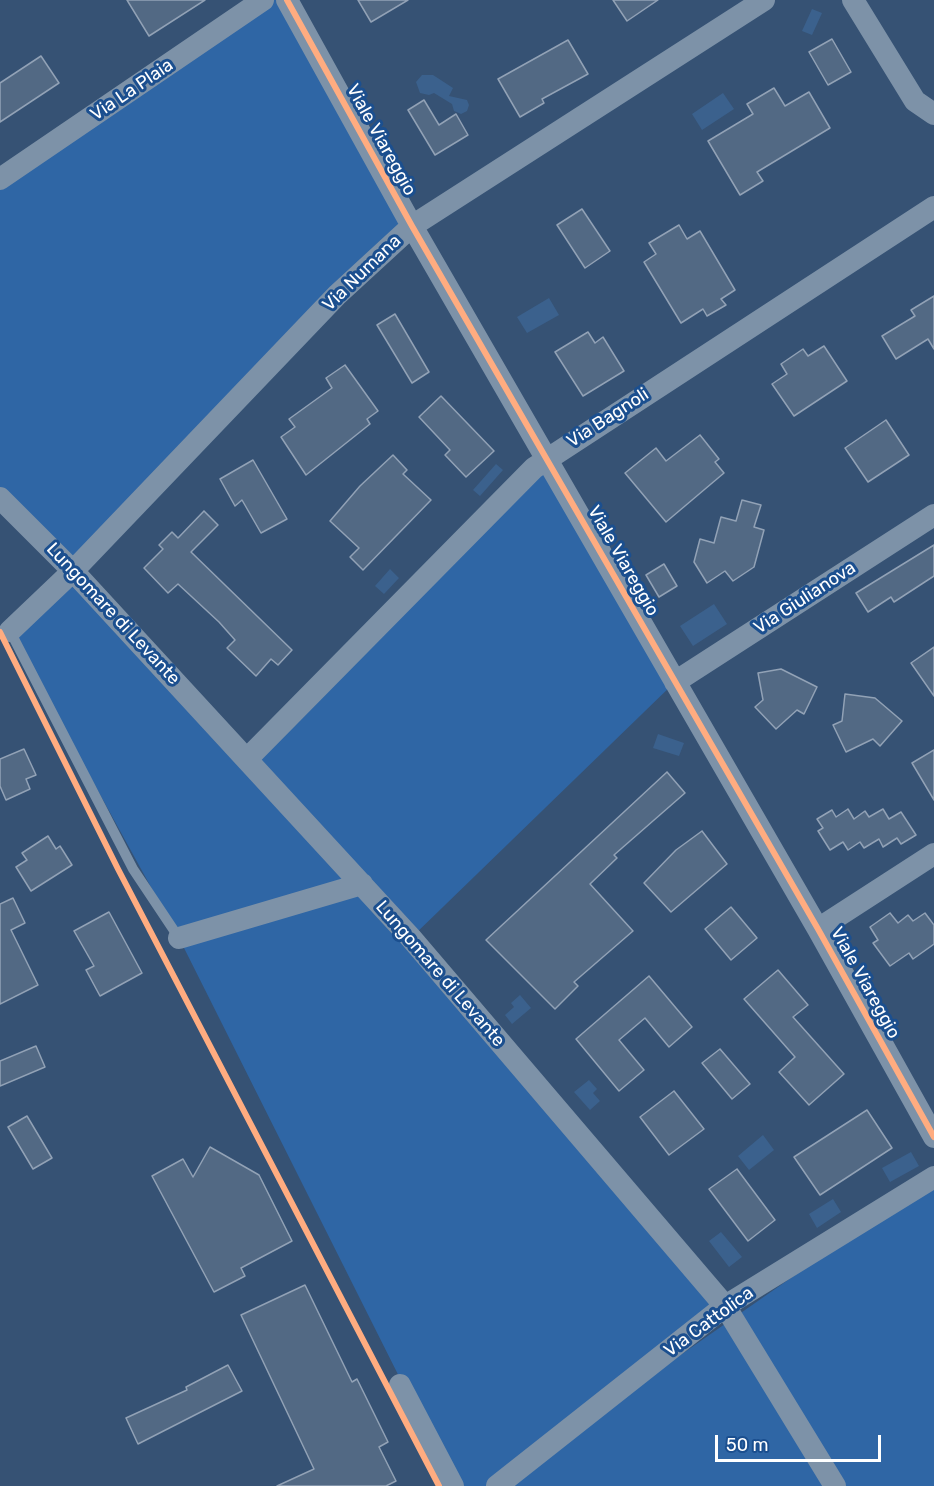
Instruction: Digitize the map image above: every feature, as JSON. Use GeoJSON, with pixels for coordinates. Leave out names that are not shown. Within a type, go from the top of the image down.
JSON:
{"type":"FeatureCollection","features":[{"type":"Feature","properties":{"kind":"street","name":"Via La Plaia"},"geometry":{"type":"LineString","coordinates":[[0,179],[263,0]]}},
{"type":"Feature","properties":{"kind":"street","name":"Viale Viareggio"},"geometry":{"type":"LineString","coordinates":[[287,0],[412,226],[818,930],[934,1137]]}},
{"type":"Feature","properties":{"kind":"street","name":"Via Numana"},"geometry":{"type":"LineString","coordinates":[[10,631],[73,571],[337,295],[412,226],[764,0]]}},
{"type":"Feature","properties":{"kind":"street"},"geometry":{"type":"LineString","coordinates":[[854,0],[915,101],[934,114]]}},
{"type":"Feature","properties":{"kind":"street","name":"Via Bagnoli"},"geometry":{"type":"LineString","coordinates":[[248,758],[530,471],[934,207]]}},
{"type":"Feature","properties":{"kind":"street","name":"Lungomare di Levante"},"geometry":{"type":"LineString","coordinates":[[0,498],[73,571],[362,884],[725,1306],[835,1486]]}},
{"type":"Feature","properties":{"kind":"street","name":"Via Giulianova"},"geometry":{"type":"LineString","coordinates":[[675,682],[934,515]]}},
{"type":"Feature","properties":{"kind":"street"},"geometry":{"type":"LineString","coordinates":[[818,930],[934,854]]}},
{"type":"Feature","properties":{"kind":"street"},"geometry":{"type":"LineString","coordinates":[[179,938],[362,884]]}},
{"type":"Feature","properties":{"kind":"street","name":"Via Cattolica"},"geometry":{"type":"LineString","coordinates":[[497,1486],[725,1306],[934,1177]]}},
{"type":"Feature","properties":{"kind":"street"},"geometry":{"type":"LineString","coordinates":[[400,1385],[453,1486]]}},
{"type":"Feature","properties":{"kind":"lane"},"geometry":{"type":"LineString","coordinates":[[10,631],[133,869],[179,938]]}},
{"type":"Feature","properties":{"kind":"shaded area"},"geometry":{"type":"Polygon","coordinates":[[[263,0],[287,0],[412,226],[74,571],[248,758],[547,458],[675,682],[411,938],[725,1306],[490,1486],[454,1486],[179,938],[10,631],[73,571],[0,498],[0,179],[263,0]]]}},
{"type":"Feature","properties":{"kind":"shaded area"},"geometry":{"type":"Polygon","coordinates":[[[812,9],[822,13],[812,35],[802,31],[812,9]]]}},
{"type":"Feature","properties":{"kind":"shaded area"},"geometry":{"type":"Polygon","coordinates":[[[422,75],[433,75],[453,88],[449,96],[467,100],[469,105],[467,111],[461,114],[454,111],[452,104],[434,93],[429,95],[420,93],[416,82],[422,75]]]}},
{"type":"Feature","properties":{"kind":"shaded area"},"geometry":{"type":"Polygon","coordinates":[[[723,93],[734,109],[702,130],[692,114],[723,93]]]}},
{"type":"Feature","properties":{"kind":"shaded area"},"geometry":{"type":"Polygon","coordinates":[[[549,298],[559,315],[527,333],[517,317],[549,298]]]}},
{"type":"Feature","properties":{"kind":"shaded area"},"geometry":{"type":"Polygon","coordinates":[[[496,464],[503,470],[480,496],[473,490],[496,464]]]}},
{"type":"Feature","properties":{"kind":"shaded area"},"geometry":{"type":"Polygon","coordinates":[[[390,569],[399,578],[384,594],[375,586],[390,569]]]}},
{"type":"Feature","properties":{"kind":"shaded area"},"geometry":{"type":"Polygon","coordinates":[[[714,604],[727,624],[693,646],[680,626],[714,604]]]}},
{"type":"Feature","properties":{"kind":"shaded area"},"geometry":{"type":"Polygon","coordinates":[[[658,734],[684,743],[679,756],[653,748],[658,734]]]}},
{"type":"Feature","properties":{"kind":"shaded area"},"geometry":{"type":"Polygon","coordinates":[[[520,995],[531,1008],[512,1024],[505,1015],[514,1007],[511,1003],[520,995]]]}},
{"type":"Feature","properties":{"kind":"shaded area"},"geometry":{"type":"Polygon","coordinates":[[[589,1080],[597,1089],[593,1093],[600,1101],[590,1110],[574,1092],[589,1080]]]}},
{"type":"Feature","properties":{"kind":"shaded area"},"geometry":{"type":"Polygon","coordinates":[[[763,1135],[774,1150],[749,1170],[738,1156],[763,1135]]]}},
{"type":"Feature","properties":{"kind":"shaded area"},"geometry":{"type":"Polygon","coordinates":[[[911,1152],[919,1166],[890,1182],[882,1168],[911,1152]]]}},
{"type":"Feature","properties":{"kind":"shaded area"},"geometry":{"type":"Polygon","coordinates":[[[934,1178],[934,1486],[493,1486],[934,1178]]]}},
{"type":"Feature","properties":{"kind":"shaded area"},"geometry":{"type":"Polygon","coordinates":[[[833,1199],[841,1212],[817,1228],[809,1214],[833,1199]]]}},
{"type":"Feature","properties":{"kind":"shaded area"},"geometry":{"type":"Polygon","coordinates":[[[721,1232],[742,1257],[729,1267],[709,1241],[721,1232]]]}},
{"type":"Feature","properties":{"kind":"building"},"geometry":{"type":"Polygon","coordinates":[[[127,0],[205,0],[149,36],[127,0]]]}},
{"type":"Feature","properties":{"kind":"building"},"geometry":{"type":"Polygon","coordinates":[[[358,0],[408,0],[371,22],[358,0]]]}},
{"type":"Feature","properties":{"kind":"building"},"geometry":{"type":"Polygon","coordinates":[[[613,0],[658,0],[627,21],[613,0]]]}},
{"type":"Feature","properties":{"kind":"building"},"geometry":{"type":"Polygon","coordinates":[[[832,39],[851,72],[828,85],[809,52],[832,39]]]}},
{"type":"Feature","properties":{"kind":"building"},"geometry":{"type":"Polygon","coordinates":[[[568,40],[588,74],[542,99],[544,103],[520,117],[498,79],[568,40]]]}},
{"type":"Feature","properties":{"kind":"building"},"geometry":{"type":"Polygon","coordinates":[[[41,56],[59,83],[0,122],[0,83],[41,56]]]}},
{"type":"Feature","properties":{"kind":"building"},"geometry":{"type":"Polygon","coordinates":[[[774,88],[785,106],[809,92],[830,128],[757,172],[763,181],[740,195],[708,141],[753,114],[747,104],[774,88]]]}},
{"type":"Feature","properties":{"kind":"building"},"geometry":{"type":"Polygon","coordinates":[[[424,100],[439,125],[456,114],[468,135],[435,155],[408,110],[424,100]]]}},
{"type":"Feature","properties":{"kind":"building"},"geometry":{"type":"Polygon","coordinates":[[[582,209],[610,251],[585,268],[557,225],[582,209]]]}},
{"type":"Feature","properties":{"kind":"building"},"geometry":{"type":"Polygon","coordinates":[[[679,225],[687,239],[700,231],[735,290],[721,299],[726,305],[707,316],[703,309],[681,323],[644,262],[656,254],[649,243],[679,225]]]}},
{"type":"Feature","properties":{"kind":"building"},"geometry":{"type":"Polygon","coordinates":[[[934,296],[934,349],[928,339],[896,359],[882,336],[915,316],[911,310],[934,296]]]}},
{"type":"Feature","properties":{"kind":"building"},"geometry":{"type":"Polygon","coordinates":[[[395,314],[429,372],[412,383],[377,325],[395,314]]]}},
{"type":"Feature","properties":{"kind":"building"},"geometry":{"type":"Polygon","coordinates":[[[588,332],[595,343],[603,337],[624,371],[583,396],[555,352],[588,332]]]}},
{"type":"Feature","properties":{"kind":"building"},"geometry":{"type":"Polygon","coordinates":[[[824,346],[847,381],[794,416],[772,384],[787,374],[781,364],[803,349],[808,356],[824,346]]]}},
{"type":"Feature","properties":{"kind":"building"},"geometry":{"type":"Polygon","coordinates":[[[345,365],[378,411],[367,419],[370,424],[306,475],[281,437],[295,427],[289,419],[332,388],[326,378],[345,365]]]}},
{"type":"Feature","properties":{"kind":"building"},"geometry":{"type":"Polygon","coordinates":[[[441,396],[494,451],[466,477],[445,455],[450,450],[419,417],[441,396]]]}},
{"type":"Feature","properties":{"kind":"building"},"geometry":{"type":"Polygon","coordinates":[[[886,420],[909,455],[868,482],[845,448],[886,420]]]}},
{"type":"Feature","properties":{"kind":"building"},"geometry":{"type":"Polygon","coordinates":[[[700,435],[719,459],[715,462],[724,473],[666,522],[625,473],[656,448],[666,461],[700,435]]]}},
{"type":"Feature","properties":{"kind":"building"},"geometry":{"type":"Polygon","coordinates":[[[393,455],[407,470],[403,474],[431,500],[363,570],[350,557],[359,548],[330,521],[360,486],[393,455]]]}},
{"type":"Feature","properties":{"kind":"building"},"geometry":{"type":"Polygon","coordinates":[[[253,460],[287,519],[261,533],[242,500],[235,506],[220,479],[253,460]]]}},
{"type":"Feature","properties":{"kind":"building"},"geometry":{"type":"Polygon","coordinates":[[[742,500],[761,505],[754,527],[764,530],[754,567],[733,581],[725,571],[707,583],[694,562],[700,539],[714,543],[721,517],[736,521],[742,500]]]}},
{"type":"Feature","properties":{"kind":"building"},"geometry":{"type":"Polygon","coordinates":[[[204,511],[218,525],[191,552],[292,650],[278,665],[271,659],[256,676],[227,648],[235,640],[219,622],[178,584],[168,593],[144,568],[163,549],[159,545],[172,532],[178,538],[204,511]]]}},
{"type":"Feature","properties":{"kind":"building"},"geometry":{"type":"Polygon","coordinates":[[[934,545],[934,576],[894,602],[891,597],[868,612],[856,593],[934,545]]]}},
{"type":"Feature","properties":{"kind":"building"},"geometry":{"type":"Polygon","coordinates":[[[664,564],[677,586],[659,597],[646,575],[664,564]]]}},
{"type":"Feature","properties":{"kind":"building"},"geometry":{"type":"Polygon","coordinates":[[[934,647],[934,696],[911,663],[934,647]]]}},
{"type":"Feature","properties":{"kind":"building"},"geometry":{"type":"Polygon","coordinates":[[[781,669],[817,687],[804,714],[797,710],[776,729],[755,707],[763,700],[758,673],[781,669]]]}},
{"type":"Feature","properties":{"kind":"building"},"geometry":{"type":"Polygon","coordinates":[[[845,694],[875,698],[902,721],[880,746],[873,739],[846,752],[833,725],[842,721],[845,694]]]}},
{"type":"Feature","properties":{"kind":"building"},"geometry":{"type":"Polygon","coordinates":[[[24,749],[36,775],[26,779],[30,789],[6,800],[0,786],[0,759],[24,749]]]}},
{"type":"Feature","properties":{"kind":"building"},"geometry":{"type":"Polygon","coordinates":[[[934,750],[934,800],[912,763],[934,750]]]}},
{"type":"Feature","properties":{"kind":"building"},"geometry":{"type":"Polygon","coordinates":[[[667,772],[685,793],[614,855],[617,858],[590,884],[633,931],[574,982],[578,986],[555,1009],[486,940],[667,772]]]}},
{"type":"Feature","properties":{"kind":"building"},"geometry":{"type":"Polygon","coordinates":[[[848,809],[854,819],[865,811],[869,817],[883,809],[889,819],[901,812],[916,835],[901,844],[897,838],[883,847],[879,839],[864,848],[860,842],[848,850],[843,842],[830,850],[818,831],[823,828],[817,819],[832,810],[836,817],[848,809]]]}},
{"type":"Feature","properties":{"kind":"building"},"geometry":{"type":"Polygon","coordinates":[[[702,831],[727,864],[671,912],[644,883],[676,850],[702,831]]]}},
{"type":"Feature","properties":{"kind":"building"},"geometry":{"type":"Polygon","coordinates":[[[48,836],[56,849],[60,846],[72,865],[31,891],[16,867],[27,860],[22,853],[48,836]]]}},
{"type":"Feature","properties":{"kind":"building"},"geometry":{"type":"Polygon","coordinates":[[[13,898],[25,923],[11,930],[38,985],[0,1004],[0,904],[13,898]]]}},
{"type":"Feature","properties":{"kind":"building"},"geometry":{"type":"Polygon","coordinates":[[[731,907],[757,938],[731,960],[705,929],[731,907]]]}},
{"type":"Feature","properties":{"kind":"building"},"geometry":{"type":"Polygon","coordinates":[[[109,912],[142,973],[100,996],[86,970],[94,966],[74,931],[109,912]]]}},
{"type":"Feature","properties":{"kind":"building"},"geometry":{"type":"Polygon","coordinates":[[[890,913],[898,923],[908,915],[913,921],[925,913],[934,925],[934,944],[913,959],[909,953],[890,966],[873,943],[878,940],[870,927],[890,913]]]}},
{"type":"Feature","properties":{"kind":"building"},"geometry":{"type":"Polygon","coordinates":[[[778,970],[808,1005],[793,1017],[844,1074],[809,1105],[779,1072],[795,1057],[744,999],[778,970]]]}},
{"type":"Feature","properties":{"kind":"building"},"geometry":{"type":"Polygon","coordinates":[[[649,976],[692,1027],[669,1047],[645,1018],[619,1040],[644,1070],[619,1091],[576,1039],[649,976]]]}},
{"type":"Feature","properties":{"kind":"building"},"geometry":{"type":"Polygon","coordinates":[[[36,1046],[45,1067],[0,1086],[0,1061],[36,1046]]]}},
{"type":"Feature","properties":{"kind":"building"},"geometry":{"type":"Polygon","coordinates":[[[720,1049],[750,1084],[732,1099],[702,1063],[720,1049]]]}},
{"type":"Feature","properties":{"kind":"building"},"geometry":{"type":"Polygon","coordinates":[[[674,1091],[704,1129],[669,1155],[640,1117],[674,1091]]]}},
{"type":"Feature","properties":{"kind":"building"},"geometry":{"type":"Polygon","coordinates":[[[867,1110],[892,1148],[820,1195],[794,1157],[867,1110]]]}},
{"type":"Feature","properties":{"kind":"building"},"geometry":{"type":"Polygon","coordinates":[[[27,1116],[52,1158],[33,1169],[8,1127],[27,1116]]]}},
{"type":"Feature","properties":{"kind":"building"},"geometry":{"type":"Polygon","coordinates":[[[210,1147],[259,1175],[292,1241],[241,1268],[245,1276],[214,1292],[152,1176],[183,1159],[193,1177],[210,1147]]]}},
{"type":"Feature","properties":{"kind":"building"},"geometry":{"type":"Polygon","coordinates":[[[737,1169],[775,1220],[748,1241],[709,1189],[737,1169]]]}},
{"type":"Feature","properties":{"kind":"building"},"geometry":{"type":"Polygon","coordinates":[[[305,1285],[352,1382],[357,1379],[388,1442],[379,1447],[396,1481],[386,1486],[277,1486],[314,1469],[241,1315],[305,1285]]]}},
{"type":"Feature","properties":{"kind":"building"},"geometry":{"type":"Polygon","coordinates":[[[228,1365],[242,1391],[138,1444],[126,1418],[187,1390],[186,1387],[228,1365]]]}},
{"type":"Feature","properties":{"kind":"cycle path"},"geometry":{"type":"LineString","coordinates":[[287,0],[412,226],[818,929],[934,1137]]}},
{"type":"Feature","properties":{"kind":"cycle path"},"geometry":{"type":"LineString","coordinates":[[0,632],[118,869],[439,1486]]}}]}
